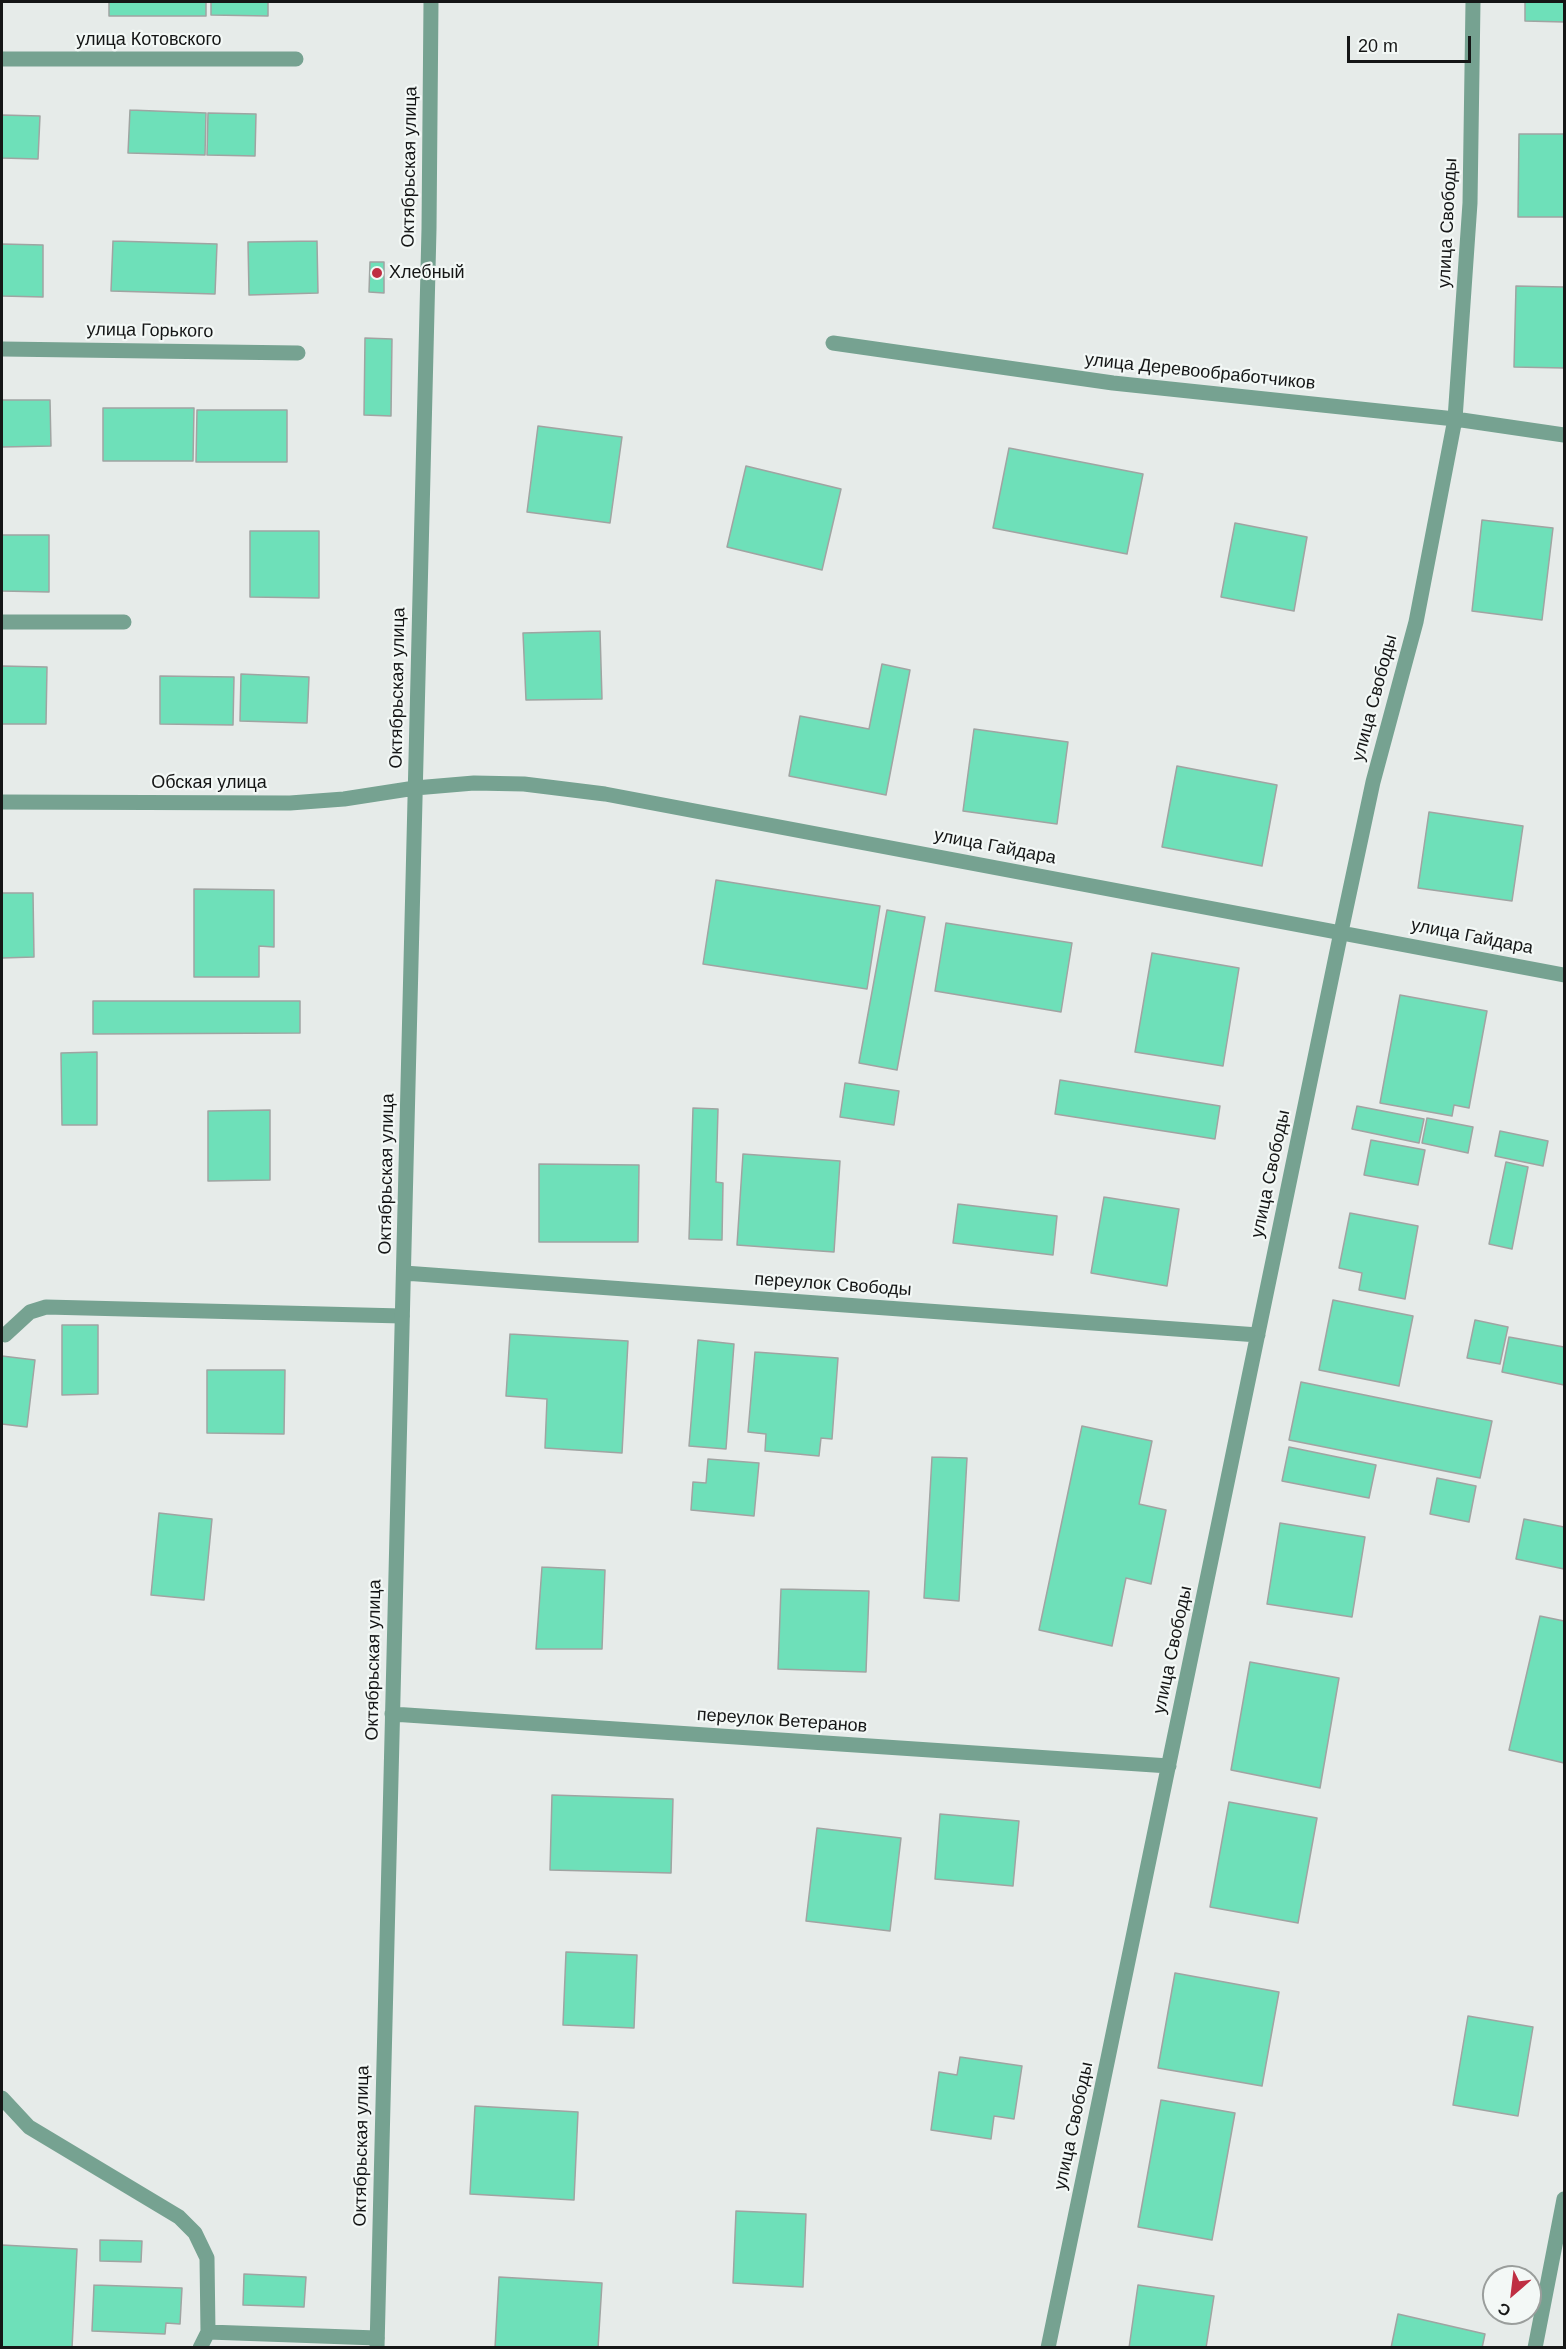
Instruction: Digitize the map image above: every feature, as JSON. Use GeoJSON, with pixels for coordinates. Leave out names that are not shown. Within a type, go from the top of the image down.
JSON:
{"type":"FeatureCollection","features":[{"type":"Feature","properties":{"kind":"street","name":"Октябрьская улица"},"geometry":{"type":"LineString","coordinates":[[377,2343],[429,229],[431,2]]}},
{"type":"Feature","properties":{"kind":"street","name":"улица Свободы"},"geometry":{"type":"LineString","coordinates":[[1048,2348],[1341,932],[1373,782],[1416,622],[1455,418],[1470,202],[1473,2]]}},
{"type":"Feature","properties":{"kind":"street","name":"улица Котовского"},"geometry":{"type":"LineString","coordinates":[[2,59],[296,59]]}},
{"type":"Feature","properties":{"kind":"street","name":"улица Деревообработчиков"},"geometry":{"type":"LineString","coordinates":[[832,344],[1113,383],[1455,418],[1564,435]]}},
{"type":"Feature","properties":{"kind":"street","name":"улица Горького"},"geometry":{"type":"LineString","coordinates":[[2,349],[298,352]]}},
{"type":"Feature","properties":{"kind":"street"},"geometry":{"type":"LineString","coordinates":[[2,622],[124,622]]}},
{"type":"Feature","properties":{"kind":"street","name":"улица Гайдара"},"geometry":{"type":"LineString","coordinates":[[415,788],[474,783],[605,794],[1564,975]]}},
{"type":"Feature","properties":{"kind":"street","name":"Обская улица"},"geometry":{"type":"LineString","coordinates":[[2,802],[290,803],[344,799],[415,788]]}},
{"type":"Feature","properties":{"kind":"street","name":"переулок Свободы"},"geometry":{"type":"LineString","coordinates":[[404,1273],[1258,1335]]}},
{"type":"Feature","properties":{"kind":"street"},"geometry":{"type":"LineString","coordinates":[[4,1335],[30,1312],[46,1307],[402,1316]]}},
{"type":"Feature","properties":{"kind":"street","name":"переулок Ветеранов"},"geometry":{"type":"LineString","coordinates":[[392,1714],[1169,1766]]}},
{"type":"Feature","properties":{"kind":"street"},"geometry":{"type":"LineString","coordinates":[[2,2098],[29,2127],[179,2217],[195,2233],[207,2258],[208,2332],[200,2348]]}},
{"type":"Feature","properties":{"kind":"street"},"geometry":{"type":"LineString","coordinates":[[1534,2348],[1564,2199]]}},
{"type":"Feature","properties":{"kind":"street"},"geometry":{"type":"LineString","coordinates":[[208,2332],[377,2343]]}},
{"type":"Feature","properties":{"kind":"building"},"geometry":{"type":"Polygon","coordinates":[[[109,2],[206,2],[206,16],[109,16],[109,2]]]}},
{"type":"Feature","properties":{"kind":"building"},"geometry":{"type":"Polygon","coordinates":[[[211,2],[268,2],[268,16],[211,15],[211,2]]]}},
{"type":"Feature","properties":{"kind":"building"},"geometry":{"type":"Polygon","coordinates":[[[1525,2],[1564,2],[1564,22],[1525,21],[1525,2]]]}},
{"type":"Feature","properties":{"kind":"building"},"geometry":{"type":"Polygon","coordinates":[[[130,110],[206,113],[205,155],[128,153],[130,110]]]}},
{"type":"Feature","properties":{"kind":"building"},"geometry":{"type":"Polygon","coordinates":[[[208,113],[256,114],[255,156],[207,155],[208,113]]]}},
{"type":"Feature","properties":{"kind":"building"},"geometry":{"type":"Polygon","coordinates":[[[2,115],[40,116],[38,159],[2,158],[2,115]]]}},
{"type":"Feature","properties":{"kind":"building"},"geometry":{"type":"Polygon","coordinates":[[[1519,134],[1564,134],[1564,217],[1518,217],[1519,134]]]}},
{"type":"Feature","properties":{"kind":"building"},"geometry":{"type":"Polygon","coordinates":[[[113,241],[217,244],[215,294],[111,291],[113,241]]]}},
{"type":"Feature","properties":{"kind":"building"},"geometry":{"type":"Polygon","coordinates":[[[317,241],[318,293],[249,295],[248,242],[317,241]]]}},
{"type":"Feature","properties":{"kind":"building"},"geometry":{"type":"Polygon","coordinates":[[[2,244],[43,245],[43,297],[2,296],[2,244]]]}},
{"type":"Feature","properties":{"kind":"building"},"geometry":{"type":"Polygon","coordinates":[[[370,262],[384,262],[384,293],[369,292],[370,262]]]}},
{"type":"Feature","properties":{"kind":"building"},"geometry":{"type":"Polygon","coordinates":[[[1516,286],[1564,287],[1564,368],[1514,367],[1516,286]]]}},
{"type":"Feature","properties":{"kind":"building"},"geometry":{"type":"Polygon","coordinates":[[[365,338],[392,339],[391,416],[364,415],[365,338]]]}},
{"type":"Feature","properties":{"kind":"building"},"geometry":{"type":"Polygon","coordinates":[[[2,400],[50,400],[51,446],[2,447],[2,400]]]}},
{"type":"Feature","properties":{"kind":"building"},"geometry":{"type":"Polygon","coordinates":[[[103,408],[194,408],[193,461],[103,461],[103,408]]]}},
{"type":"Feature","properties":{"kind":"building"},"geometry":{"type":"Polygon","coordinates":[[[197,410],[287,410],[287,462],[196,462],[197,410]]]}},
{"type":"Feature","properties":{"kind":"building"},"geometry":{"type":"Polygon","coordinates":[[[538,426],[622,437],[610,523],[527,512],[538,426]]]}},
{"type":"Feature","properties":{"kind":"building"},"geometry":{"type":"Polygon","coordinates":[[[1009,448],[1143,474],[1127,554],[993,528],[1009,448]]]}},
{"type":"Feature","properties":{"kind":"building"},"geometry":{"type":"Polygon","coordinates":[[[746,466],[841,489],[822,570],[727,547],[746,466]]]}},
{"type":"Feature","properties":{"kind":"building"},"geometry":{"type":"Polygon","coordinates":[[[1482,520],[1553,528],[1542,620],[1472,611],[1482,520]]]}},
{"type":"Feature","properties":{"kind":"building"},"geometry":{"type":"Polygon","coordinates":[[[1235,523],[1307,537],[1294,611],[1221,597],[1235,523]]]}},
{"type":"Feature","properties":{"kind":"building"},"geometry":{"type":"Polygon","coordinates":[[[250,531],[319,531],[319,598],[250,597],[250,531]]]}},
{"type":"Feature","properties":{"kind":"building"},"geometry":{"type":"Polygon","coordinates":[[[2,535],[49,535],[49,592],[2,591],[2,535]]]}},
{"type":"Feature","properties":{"kind":"building"},"geometry":{"type":"Polygon","coordinates":[[[600,631],[602,699],[526,700],[523,633],[600,631]]]}},
{"type":"Feature","properties":{"kind":"building"},"geometry":{"type":"Polygon","coordinates":[[[882,664],[910,670],[886,795],[789,776],[800,716],[869,729],[882,664]]]}},
{"type":"Feature","properties":{"kind":"building"},"geometry":{"type":"Polygon","coordinates":[[[2,666],[47,667],[46,724],[2,724],[2,666]]]}},
{"type":"Feature","properties":{"kind":"building"},"geometry":{"type":"Polygon","coordinates":[[[241,674],[309,677],[307,723],[240,721],[241,674]]]}},
{"type":"Feature","properties":{"kind":"building"},"geometry":{"type":"Polygon","coordinates":[[[160,676],[234,677],[233,725],[160,724],[160,676]]]}},
{"type":"Feature","properties":{"kind":"building"},"geometry":{"type":"Polygon","coordinates":[[[974,729],[1068,742],[1057,824],[963,811],[974,729]]]}},
{"type":"Feature","properties":{"kind":"building"},"geometry":{"type":"Polygon","coordinates":[[[1177,766],[1277,785],[1262,866],[1162,847],[1177,766]]]}},
{"type":"Feature","properties":{"kind":"building"},"geometry":{"type":"Polygon","coordinates":[[[1429,812],[1523,826],[1512,901],[1418,888],[1429,812]]]}},
{"type":"Feature","properties":{"kind":"building"},"geometry":{"type":"Polygon","coordinates":[[[716,880],[880,906],[867,989],[703,964],[716,880]]]}},
{"type":"Feature","properties":{"kind":"building"},"geometry":{"type":"Polygon","coordinates":[[[194,889],[274,890],[274,947],[259,946],[259,977],[194,977],[194,889]]]}},
{"type":"Feature","properties":{"kind":"building"},"geometry":{"type":"Polygon","coordinates":[[[2,893],[33,893],[34,957],[2,958],[2,893]]]}},
{"type":"Feature","properties":{"kind":"building"},"geometry":{"type":"Polygon","coordinates":[[[887,910],[925,917],[897,1070],[859,1063],[887,910]]]}},
{"type":"Feature","properties":{"kind":"building"},"geometry":{"type":"Polygon","coordinates":[[[946,923],[1072,943],[1061,1012],[935,991],[946,923]]]}},
{"type":"Feature","properties":{"kind":"building"},"geometry":{"type":"Polygon","coordinates":[[[1152,953],[1239,968],[1223,1066],[1135,1052],[1152,953]]]}},
{"type":"Feature","properties":{"kind":"building"},"geometry":{"type":"Polygon","coordinates":[[[1400,995],[1487,1011],[1469,1108],[1454,1105],[1452,1116],[1380,1103],[1400,995]]]}},
{"type":"Feature","properties":{"kind":"building"},"geometry":{"type":"Polygon","coordinates":[[[93,1001],[300,1001],[300,1033],[93,1034],[93,1001]]]}},
{"type":"Feature","properties":{"kind":"building"},"geometry":{"type":"Polygon","coordinates":[[[97,1052],[97,1125],[62,1125],[61,1053],[97,1052]]]}},
{"type":"Feature","properties":{"kind":"building"},"geometry":{"type":"Polygon","coordinates":[[[1060,1080],[1220,1106],[1215,1139],[1055,1114],[1060,1080]]]}},
{"type":"Feature","properties":{"kind":"building"},"geometry":{"type":"Polygon","coordinates":[[[845,1083],[899,1091],[894,1125],[840,1117],[845,1083]]]}},
{"type":"Feature","properties":{"kind":"building"},"geometry":{"type":"Polygon","coordinates":[[[1357,1106],[1424,1119],[1419,1143],[1352,1129],[1357,1106]]]}},
{"type":"Feature","properties":{"kind":"building"},"geometry":{"type":"Polygon","coordinates":[[[693,1108],[718,1109],[716,1182],[723,1183],[722,1240],[689,1239],[693,1108]]]}},
{"type":"Feature","properties":{"kind":"building"},"geometry":{"type":"Polygon","coordinates":[[[270,1110],[270,1180],[208,1181],[208,1111],[270,1110]]]}},
{"type":"Feature","properties":{"kind":"building"},"geometry":{"type":"Polygon","coordinates":[[[1427,1118],[1473,1127],[1468,1153],[1422,1143],[1427,1118]]]}},
{"type":"Feature","properties":{"kind":"building"},"geometry":{"type":"Polygon","coordinates":[[[1500,1131],[1548,1141],[1543,1166],[1495,1156],[1500,1131]]]}},
{"type":"Feature","properties":{"kind":"building"},"geometry":{"type":"Polygon","coordinates":[[[1371,1140],[1425,1150],[1418,1185],[1364,1175],[1371,1140]]]}},
{"type":"Feature","properties":{"kind":"building"},"geometry":{"type":"Polygon","coordinates":[[[743,1154],[840,1161],[834,1252],[737,1245],[743,1154]]]}},
{"type":"Feature","properties":{"kind":"building"},"geometry":{"type":"Polygon","coordinates":[[[1506,1162],[1528,1167],[1512,1249],[1489,1244],[1506,1162]]]}},
{"type":"Feature","properties":{"kind":"building"},"geometry":{"type":"Polygon","coordinates":[[[539,1164],[639,1165],[638,1242],[539,1242],[539,1164]]]}},
{"type":"Feature","properties":{"kind":"building"},"geometry":{"type":"Polygon","coordinates":[[[1104,1197],[1179,1209],[1167,1286],[1091,1273],[1104,1197]]]}},
{"type":"Feature","properties":{"kind":"building"},"geometry":{"type":"Polygon","coordinates":[[[958,1204],[1057,1216],[1053,1255],[953,1243],[958,1204]]]}},
{"type":"Feature","properties":{"kind":"building"},"geometry":{"type":"Polygon","coordinates":[[[1350,1213],[1418,1226],[1405,1299],[1359,1290],[1362,1273],[1339,1268],[1350,1213]]]}},
{"type":"Feature","properties":{"kind":"building"},"geometry":{"type":"Polygon","coordinates":[[[1333,1300],[1413,1316],[1399,1386],[1319,1370],[1333,1300]]]}},
{"type":"Feature","properties":{"kind":"building"},"geometry":{"type":"Polygon","coordinates":[[[1475,1320],[1508,1327],[1500,1364],[1467,1358],[1475,1320]]]}},
{"type":"Feature","properties":{"kind":"building"},"geometry":{"type":"Polygon","coordinates":[[[62,1325],[98,1325],[98,1394],[62,1395],[62,1325]]]}},
{"type":"Feature","properties":{"kind":"building"},"geometry":{"type":"Polygon","coordinates":[[[510,1334],[628,1341],[622,1453],[545,1448],[547,1399],[506,1396],[510,1334]]]}},
{"type":"Feature","properties":{"kind":"building"},"geometry":{"type":"Polygon","coordinates":[[[1509,1337],[1564,1347],[1564,1385],[1502,1372],[1509,1337]]]}},
{"type":"Feature","properties":{"kind":"building"},"geometry":{"type":"Polygon","coordinates":[[[698,1340],[734,1344],[726,1449],[689,1446],[698,1340]]]}},
{"type":"Feature","properties":{"kind":"building"},"geometry":{"type":"Polygon","coordinates":[[[755,1352],[838,1358],[832,1439],[821,1438],[819,1456],[765,1451],[766,1434],[748,1432],[755,1352]]]}},
{"type":"Feature","properties":{"kind":"building"},"geometry":{"type":"Polygon","coordinates":[[[2,1356],[35,1360],[27,1427],[2,1424],[2,1356]]]}},
{"type":"Feature","properties":{"kind":"building"},"geometry":{"type":"Polygon","coordinates":[[[207,1370],[285,1370],[284,1434],[207,1433],[207,1370]]]}},
{"type":"Feature","properties":{"kind":"building"},"geometry":{"type":"Polygon","coordinates":[[[1301,1382],[1492,1421],[1480,1478],[1289,1440],[1301,1382]]]}},
{"type":"Feature","properties":{"kind":"building"},"geometry":{"type":"Polygon","coordinates":[[[1082,1426],[1152,1441],[1139,1504],[1166,1510],[1151,1584],[1126,1578],[1112,1646],[1039,1630],[1082,1426]]]}},
{"type":"Feature","properties":{"kind":"building"},"geometry":{"type":"Polygon","coordinates":[[[1289,1447],[1376,1465],[1369,1498],[1282,1481],[1289,1447]]]}},
{"type":"Feature","properties":{"kind":"building"},"geometry":{"type":"Polygon","coordinates":[[[932,1457],[967,1458],[959,1601],[924,1598],[932,1457]]]}},
{"type":"Feature","properties":{"kind":"building"},"geometry":{"type":"Polygon","coordinates":[[[708,1459],[759,1463],[754,1516],[691,1510],[693,1482],[706,1483],[708,1459]]]}},
{"type":"Feature","properties":{"kind":"building"},"geometry":{"type":"Polygon","coordinates":[[[1437,1478],[1476,1486],[1469,1522],[1430,1514],[1437,1478]]]}},
{"type":"Feature","properties":{"kind":"building"},"geometry":{"type":"Polygon","coordinates":[[[159,1513],[212,1519],[204,1600],[151,1595],[159,1513]]]}},
{"type":"Feature","properties":{"kind":"building"},"geometry":{"type":"Polygon","coordinates":[[[1524,1519],[1564,1527],[1564,1569],[1516,1559],[1524,1519]]]}},
{"type":"Feature","properties":{"kind":"building"},"geometry":{"type":"Polygon","coordinates":[[[1280,1523],[1365,1537],[1352,1617],[1267,1604],[1280,1523]]]}},
{"type":"Feature","properties":{"kind":"building"},"geometry":{"type":"Polygon","coordinates":[[[542,1567],[605,1570],[602,1649],[536,1649],[542,1567]]]}},
{"type":"Feature","properties":{"kind":"building"},"geometry":{"type":"Polygon","coordinates":[[[781,1589],[869,1591],[866,1672],[778,1669],[781,1589]]]}},
{"type":"Feature","properties":{"kind":"building"},"geometry":{"type":"Polygon","coordinates":[[[1540,1616],[1564,1621],[1564,1763],[1509,1750],[1540,1616]]]}},
{"type":"Feature","properties":{"kind":"building"},"geometry":{"type":"Polygon","coordinates":[[[1250,1662],[1339,1678],[1320,1788],[1231,1770],[1250,1662]]]}},
{"type":"Feature","properties":{"kind":"building"},"geometry":{"type":"Polygon","coordinates":[[[552,1795],[673,1799],[671,1873],[550,1870],[552,1795]]]}},
{"type":"Feature","properties":{"kind":"building"},"geometry":{"type":"Polygon","coordinates":[[[1229,1802],[1317,1818],[1298,1923],[1210,1907],[1229,1802]]]}},
{"type":"Feature","properties":{"kind":"building"},"geometry":{"type":"Polygon","coordinates":[[[940,1814],[1019,1821],[1013,1886],[935,1879],[940,1814]]]}},
{"type":"Feature","properties":{"kind":"building"},"geometry":{"type":"Polygon","coordinates":[[[817,1828],[901,1838],[890,1931],[806,1921],[817,1828]]]}},
{"type":"Feature","properties":{"kind":"building"},"geometry":{"type":"Polygon","coordinates":[[[566,1952],[637,1955],[634,2028],[563,2025],[566,1952]]]}},
{"type":"Feature","properties":{"kind":"building"},"geometry":{"type":"Polygon","coordinates":[[[1175,1973],[1279,1992],[1262,2086],[1158,2068],[1175,1973]]]}},
{"type":"Feature","properties":{"kind":"building"},"geometry":{"type":"Polygon","coordinates":[[[1468,2016],[1533,2027],[1518,2116],[1453,2105],[1468,2016]]]}},
{"type":"Feature","properties":{"kind":"building"},"geometry":{"type":"Polygon","coordinates":[[[960,2057],[1022,2066],[1014,2119],[994,2116],[991,2139],[931,2130],[939,2072],[957,2075],[960,2057]]]}},
{"type":"Feature","properties":{"kind":"building"},"geometry":{"type":"Polygon","coordinates":[[[1161,2100],[1235,2113],[1212,2240],[1138,2227],[1161,2100]]]}},
{"type":"Feature","properties":{"kind":"building"},"geometry":{"type":"Polygon","coordinates":[[[475,2106],[578,2112],[574,2200],[470,2194],[475,2106]]]}},
{"type":"Feature","properties":{"kind":"building"},"geometry":{"type":"Polygon","coordinates":[[[736,2211],[806,2214],[803,2287],[733,2283],[736,2211]]]}},
{"type":"Feature","properties":{"kind":"building"},"geometry":{"type":"Polygon","coordinates":[[[100,2240],[142,2241],[141,2262],[100,2261],[100,2240]]]}},
{"type":"Feature","properties":{"kind":"building"},"geometry":{"type":"Polygon","coordinates":[[[2,2245],[77,2249],[72,2348],[2,2348],[2,2245]]]}},
{"type":"Feature","properties":{"kind":"building"},"geometry":{"type":"Polygon","coordinates":[[[244,2274],[306,2277],[304,2307],[243,2305],[244,2274]]]}},
{"type":"Feature","properties":{"kind":"building"},"geometry":{"type":"Polygon","coordinates":[[[499,2277],[602,2283],[598,2348],[495,2348],[499,2277]]]}},
{"type":"Feature","properties":{"kind":"building"},"geometry":{"type":"Polygon","coordinates":[[[94,2285],[182,2288],[180,2324],[166,2323],[165,2334],[92,2331],[94,2285]]]}},
{"type":"Feature","properties":{"kind":"building"},"geometry":{"type":"Polygon","coordinates":[[[1138,2285],[1214,2296],[1206,2348],[1129,2348],[1138,2285]]]}},
{"type":"Feature","properties":{"kind":"building"},"geometry":{"type":"Polygon","coordinates":[[[1398,2314],[1485,2334],[1482,2348],[1391,2348],[1398,2314]]]}},
{"type":"Feature","properties":{"kind":"place","name":"Хлебный"},"geometry":{"type":"Point","coordinates":[377,273]}}]}
